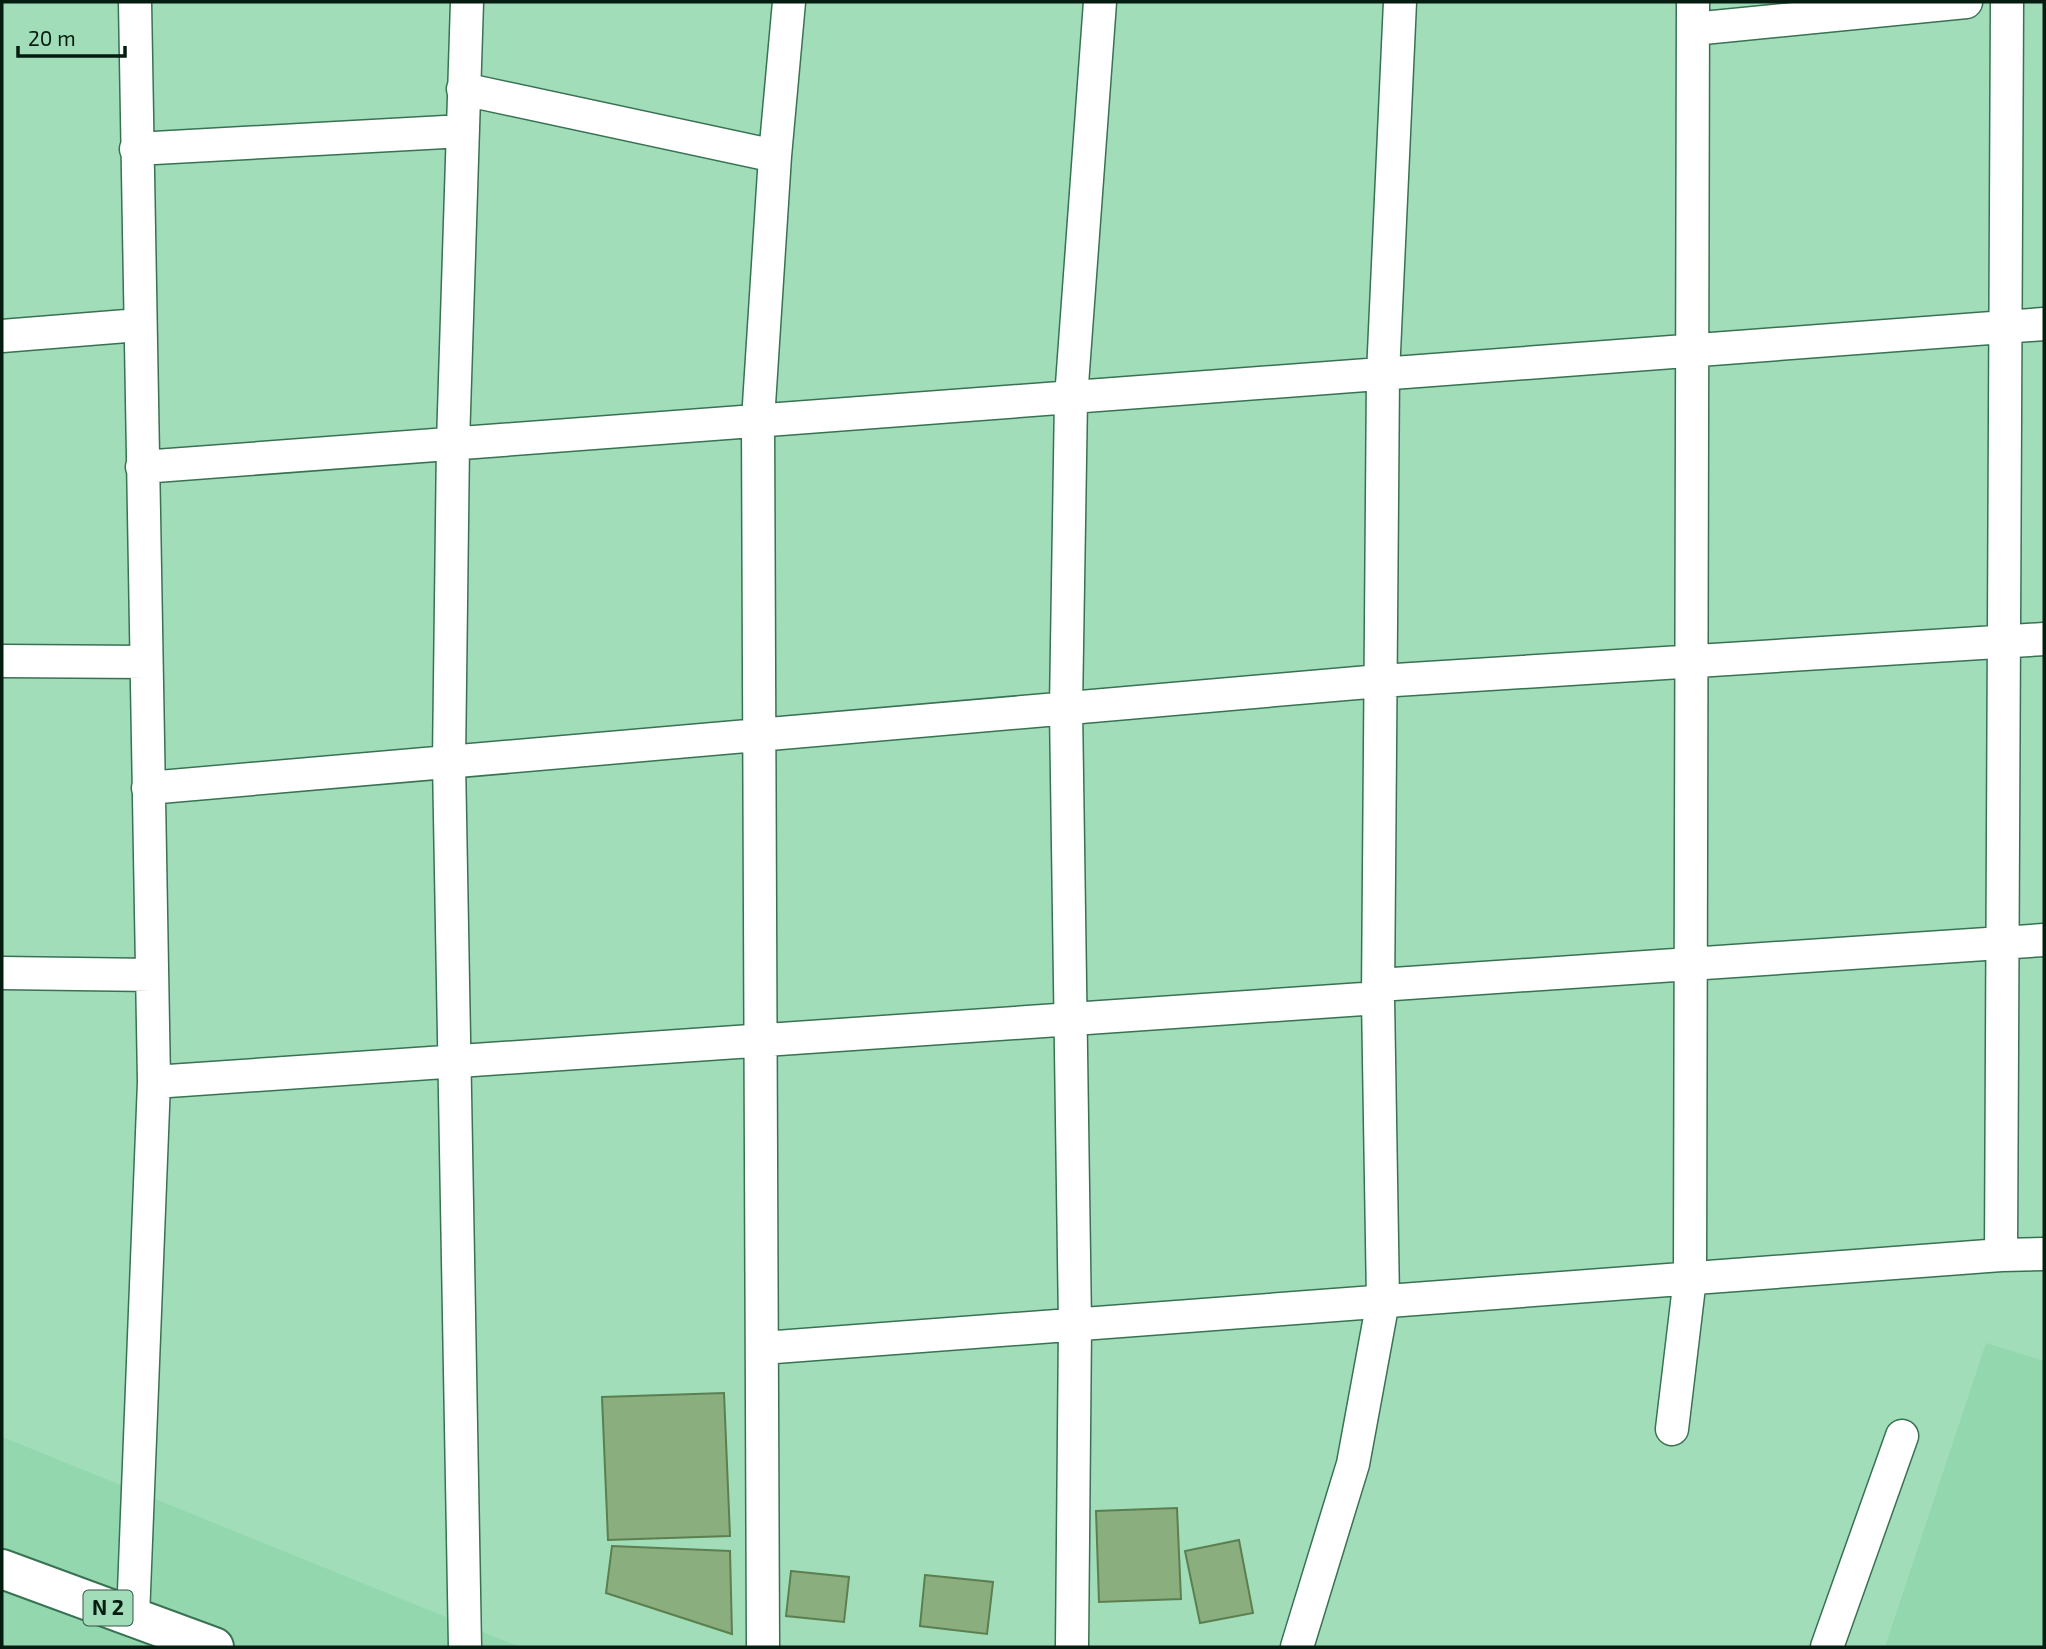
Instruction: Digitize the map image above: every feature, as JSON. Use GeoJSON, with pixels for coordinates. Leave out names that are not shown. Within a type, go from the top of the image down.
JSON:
{"type":"FeatureCollection","features":[{"type":"Feature","properties":{"kind":"highway","name":"N 2"},"geometry":{"type":"LineString","coordinates":[[2,1569],[214,1647]]}},
{"type":"Feature","properties":{"kind":"street"},"geometry":{"type":"LineString","coordinates":[[133,1617],[154,1082],[135,2]]}},
{"type":"Feature","properties":{"kind":"street"},"geometry":{"type":"LineString","coordinates":[[465,1647],[449,761],[453,443],[467,2]]}},
{"type":"Feature","properties":{"kind":"street"},"geometry":{"type":"LineString","coordinates":[[763,1647],[758,420],[775,156],[789,2]]}},
{"type":"Feature","properties":{"kind":"street"},"geometry":{"type":"LineString","coordinates":[[1072,1647],[1075,1325],[1066,708],[1071,398],[1100,2]]}},
{"type":"Feature","properties":{"kind":"street"},"geometry":{"type":"LineString","coordinates":[[1297,1647],[1353,1464],[1383,1301],[1378,991],[1383,374],[1400,2]]}},
{"type":"Feature","properties":{"kind":"street"},"geometry":{"type":"LineString","coordinates":[[1672,1429],[1690,1278],[1693,15],[1966,2]]}},
{"type":"Feature","properties":{"kind":"street"},"geometry":{"type":"LineString","coordinates":[[2001,1255],[2007,2]]}},
{"type":"Feature","properties":{"kind":"street"},"geometry":{"type":"LineString","coordinates":[[463,89],[775,156]]}},
{"type":"Feature","properties":{"kind":"street"},"geometry":{"type":"LineString","coordinates":[[136,149],[463,131]]}},
{"type":"Feature","properties":{"kind":"street"},"geometry":{"type":"LineString","coordinates":[[142,467],[2044,324]]}},
{"type":"Feature","properties":{"kind":"street"},"geometry":{"type":"LineString","coordinates":[[2,336],[139,325]]}},
{"type":"Feature","properties":{"kind":"street"},"geometry":{"type":"LineString","coordinates":[[148,788],[1380,681],[2044,639]]}},
{"type":"Feature","properties":{"kind":"street"},"geometry":{"type":"LineString","coordinates":[[2,661],[146,662]]}},
{"type":"Feature","properties":{"kind":"street"},"geometry":{"type":"LineString","coordinates":[[154,1082],[1072,1018],[1691,964],[2044,940]]}},
{"type":"Feature","properties":{"kind":"street"},"geometry":{"type":"LineString","coordinates":[[2,974],[152,975]]}},
{"type":"Feature","properties":{"kind":"street"},"geometry":{"type":"LineString","coordinates":[[762,1348],[2001,1255],[2044,1254]]}},
{"type":"Feature","properties":{"kind":"street"},"geometry":{"type":"LineString","coordinates":[[1827,1647],[1902,1436]]}},
{"type":"Feature","properties":{"kind":"shaded area"},"geometry":{"type":"Polygon","coordinates":[[[1986,1343],[2044,1361],[2044,1647],[1885,1647],[1986,1343]]]}},
{"type":"Feature","properties":{"kind":"shaded area"},"geometry":{"type":"Polygon","coordinates":[[[2,1437],[520,1647],[2,1647],[2,1437]]]}},
{"type":"Feature","properties":{"kind":"building"},"geometry":{"type":"Polygon","coordinates":[[[724,1393],[730,1536],[608,1540],[602,1397],[724,1393]]]}},
{"type":"Feature","properties":{"kind":"building"},"geometry":{"type":"Polygon","coordinates":[[[1177,1508],[1181,1599],[1099,1602],[1096,1511],[1177,1508]]]}},
{"type":"Feature","properties":{"kind":"building"},"geometry":{"type":"Polygon","coordinates":[[[1239,1540],[1253,1613],[1200,1623],[1185,1551],[1239,1540]]]}},
{"type":"Feature","properties":{"kind":"building"},"geometry":{"type":"Polygon","coordinates":[[[612,1546],[730,1551],[732,1634],[606,1593],[612,1546]]]}},
{"type":"Feature","properties":{"kind":"building"},"geometry":{"type":"Polygon","coordinates":[[[791,1571],[849,1577],[844,1622],[786,1616],[791,1571]]]}},
{"type":"Feature","properties":{"kind":"building"},"geometry":{"type":"Polygon","coordinates":[[[925,1575],[993,1582],[987,1634],[920,1626],[925,1575]]]}}]}
